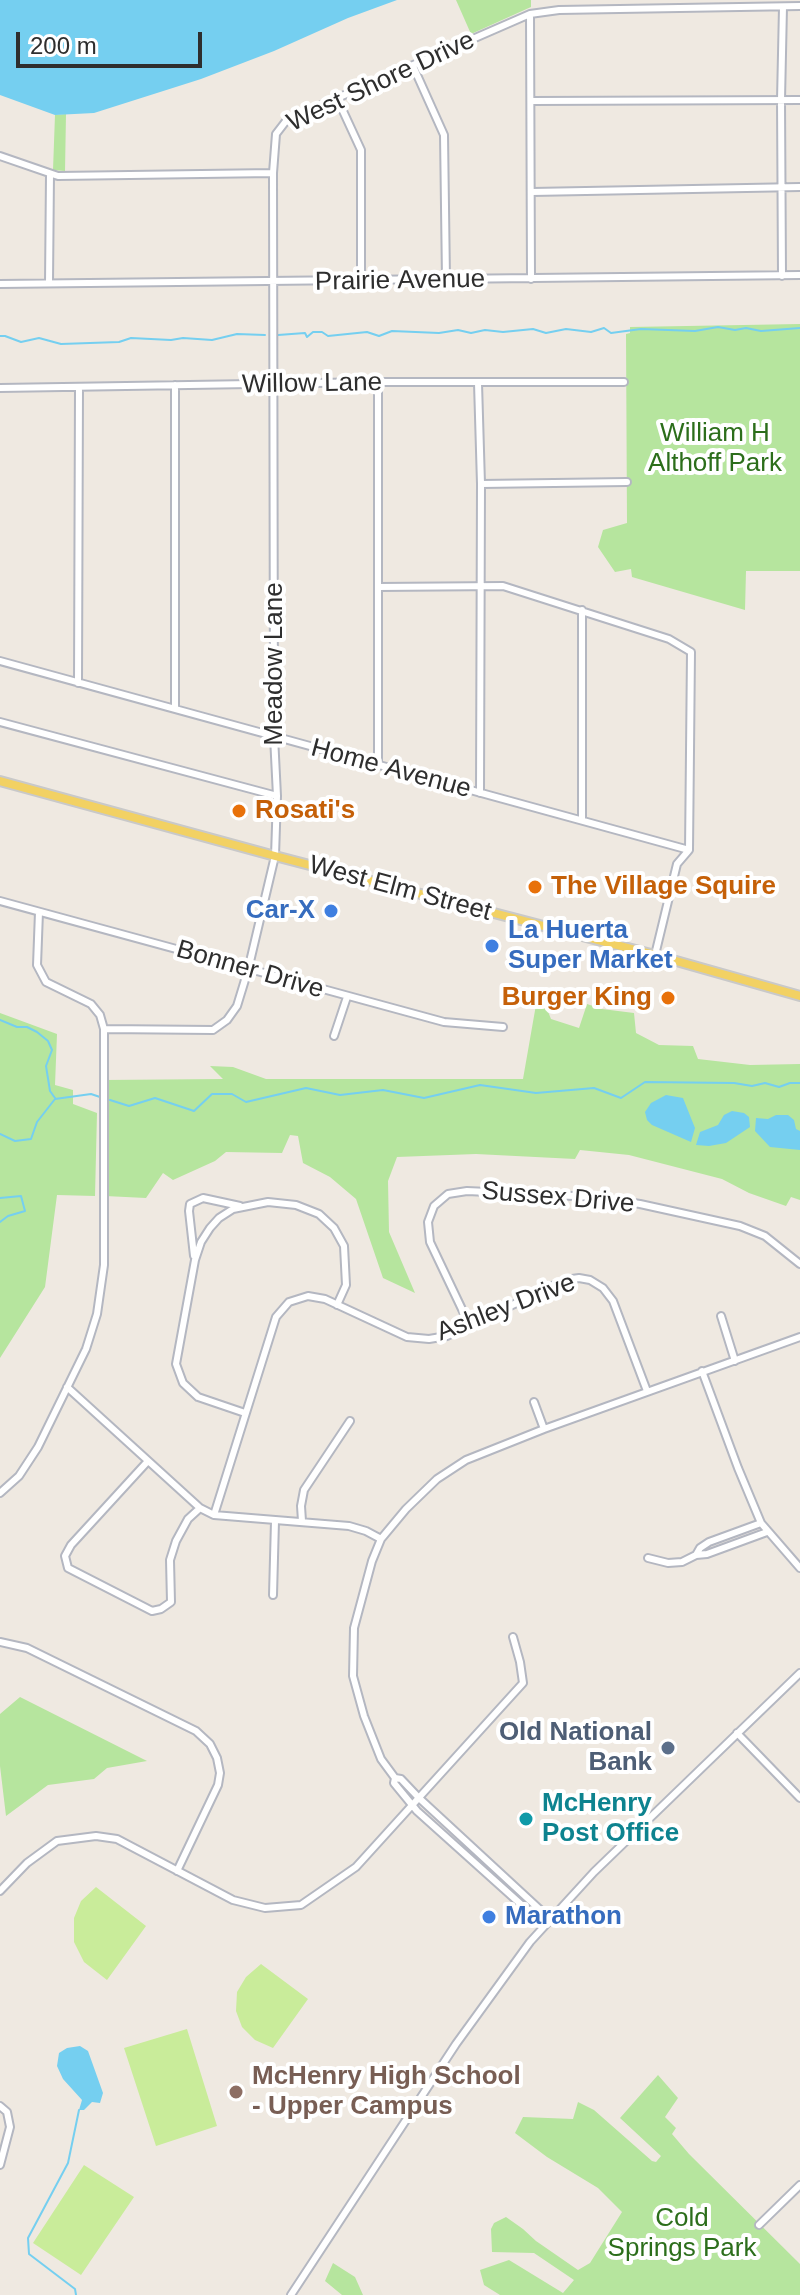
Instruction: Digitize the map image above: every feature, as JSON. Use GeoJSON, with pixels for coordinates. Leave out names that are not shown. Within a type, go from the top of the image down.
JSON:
{"type":"FeatureCollection","features":[{"type":"Feature","properties":{"kind":"main road","name":"West Elm Street"},"geometry":{"type":"LineString","coordinates":[[0,781],[800,996]]}},
{"type":"Feature","properties":{"kind":"street","name":"West Shore Drive"},"geometry":{"type":"LineString","coordinates":[[273,173],[276,134],[286,121],[530,14],[559,10],[800,6]]}},
{"type":"Feature","properties":{"kind":"street"},"geometry":{"type":"LineString","coordinates":[[782,276],[783,7]]}},
{"type":"Feature","properties":{"kind":"street"},"geometry":{"type":"LineString","coordinates":[[530,14],[531,279]]}},
{"type":"Feature","properties":{"kind":"street"},"geometry":{"type":"LineString","coordinates":[[413,66],[444,135],[446,279]]}},
{"type":"Feature","properties":{"kind":"street"},"geometry":{"type":"LineString","coordinates":[[337,98],[361,150],[361,281]]}},
{"type":"Feature","properties":{"kind":"street"},"geometry":{"type":"LineString","coordinates":[[532,101],[800,100]]}},
{"type":"Feature","properties":{"kind":"street"},"geometry":{"type":"LineString","coordinates":[[0,156],[50,174],[175,176],[273,173]]}},
{"type":"Feature","properties":{"kind":"street","name":"Meadow Lane"},"geometry":{"type":"LineString","coordinates":[[104,1029],[213,1030],[227,1020],[237,1006],[248,970],[275,856],[273,173]]}},
{"type":"Feature","properties":{"kind":"street"},"geometry":{"type":"LineString","coordinates":[[49,283],[50,174]]}},
{"type":"Feature","properties":{"kind":"street"},"geometry":{"type":"LineString","coordinates":[[532,192],[800,187]]}},
{"type":"Feature","properties":{"kind":"street","name":"Prairie Avenue"},"geometry":{"type":"LineString","coordinates":[[0,284],[800,275]]}},
{"type":"Feature","properties":{"kind":"street"},"geometry":{"type":"LineString","coordinates":[[378,382],[378,766]]}},
{"type":"Feature","properties":{"kind":"street","name":"Willow Lane"},"geometry":{"type":"LineString","coordinates":[[0,388],[624,382]]}},
{"type":"Feature","properties":{"kind":"street"},"geometry":{"type":"LineString","coordinates":[[478,383],[481,484],[480,793]]}},
{"type":"Feature","properties":{"kind":"street"},"geometry":{"type":"LineString","coordinates":[[175,385],[175,708]]}},
{"type":"Feature","properties":{"kind":"street"},"geometry":{"type":"LineString","coordinates":[[78,683],[79,387]]}},
{"type":"Feature","properties":{"kind":"street"},"geometry":{"type":"LineString","coordinates":[[481,484],[627,482]]}},
{"type":"Feature","properties":{"kind":"street"},"geometry":{"type":"LineString","coordinates":[[378,587],[503,586],[669,639],[691,652],[689,850],[677,864],[655,955]]}},
{"type":"Feature","properties":{"kind":"street"},"geometry":{"type":"LineString","coordinates":[[582,610],[582,820]]}},
{"type":"Feature","properties":{"kind":"street","name":"Home Avenue"},"geometry":{"type":"LineString","coordinates":[[0,661],[689,850]]}},
{"type":"Feature","properties":{"kind":"street"},"geometry":{"type":"LineString","coordinates":[[0,722],[277,796]]}},
{"type":"Feature","properties":{"kind":"street","name":"Bonner Drive"},"geometry":{"type":"LineString","coordinates":[[0,901],[444,1022],[503,1027]]}},
{"type":"Feature","properties":{"kind":"street"},"geometry":{"type":"LineString","coordinates":[[0,1493],[19,1476],[38,1447],[86,1349],[97,1314],[104,1265],[104,1029],[100,1015],[91,1004],[46,982],[37,965],[39,912]]}},
{"type":"Feature","properties":{"kind":"street"},"geometry":{"type":"LineString","coordinates":[[334,1036],[347,997]]}},
{"type":"Feature","properties":{"kind":"street","name":"Sussex Drive"},"geometry":{"type":"LineString","coordinates":[[469,1324],[430,1242],[428,1222],[434,1206],[448,1194],[467,1191],[595,1197],[640,1204],[740,1226],[765,1236],[800,1264]]}},
{"type":"Feature","properties":{"kind":"street"},"geometry":{"type":"LineString","coordinates":[[195,1260],[190,1204],[203,1198],[241,1207]]}},
{"type":"Feature","properties":{"kind":"street"},"geometry":{"type":"LineString","coordinates":[[245,1413],[198,1397],[183,1383],[176,1364],[195,1260],[210,1228],[227,1212],[268,1202],[296,1205],[319,1214],[334,1228],[344,1246],[346,1285],[337,1305]]}},
{"type":"Feature","properties":{"kind":"street","name":"Ashley Drive"},"geometry":{"type":"LineString","coordinates":[[214,1515],[276,1317],[289,1302],[308,1296],[325,1299],[407,1337],[429,1339],[447,1336],[565,1280],[590,1280],[603,1288],[613,1301],[647,1391]]}},
{"type":"Feature","properties":{"kind":"street"},"geometry":{"type":"LineString","coordinates":[[721,1316],[735,1361]]}},
{"type":"Feature","properties":{"kind":"street"},"geometry":{"type":"LineString","coordinates":[[544,1925],[412,1806],[381,1759],[353,1676],[354,1628],[381,1539],[437,1479],[480,1452],[800,1337]]}},
{"type":"Feature","properties":{"kind":"street"},"geometry":{"type":"LineString","coordinates":[[702,1371],[761,1523],[800,1568]]}},
{"type":"Feature","properties":{"kind":"street"},"geometry":{"type":"LineString","coordinates":[[67,1387],[200,1508],[214,1515],[349,1526],[381,1539]]}},
{"type":"Feature","properties":{"kind":"street"},"geometry":{"type":"LineString","coordinates":[[534,1402],[544,1429]]}},
{"type":"Feature","properties":{"kind":"street"},"geometry":{"type":"LineString","coordinates":[[302,1521],[304,1490],[350,1421]]}},
{"type":"Feature","properties":{"kind":"street"},"geometry":{"type":"LineString","coordinates":[[148,1461],[71,1545],[65,1556],[68,1568],[152,1611],[161,1609],[171,1602],[170,1560],[176,1541],[188,1519],[200,1508]]}},
{"type":"Feature","properties":{"kind":"street"},"geometry":{"type":"LineString","coordinates":[[273,1595],[275,1521]]}},
{"type":"Feature","properties":{"kind":"street"},"geometry":{"type":"LineString","coordinates":[[696,1555],[709,1542],[761,1523]]}},
{"type":"Feature","properties":{"kind":"street"},"geometry":{"type":"LineString","coordinates":[[648,1558],[668,1563],[682,1562],[767,1532]]}},
{"type":"Feature","properties":{"kind":"street"},"geometry":{"type":"LineString","coordinates":[[0,1891],[27,1863],[57,1841],[96,1836],[117,1839],[233,1900],[265,1908],[301,1905],[356,1867],[523,1683],[513,1637]]}},
{"type":"Feature","properties":{"kind":"street"},"geometry":{"type":"LineString","coordinates":[[0,1642],[27,1648],[196,1731],[210,1744],[220,1773],[218,1785],[177,1871]]}},
{"type":"Feature","properties":{"kind":"street"},"geometry":{"type":"LineString","coordinates":[[291,2295],[456,2044],[544,1925],[594,1872],[800,1673]]}},
{"type":"Feature","properties":{"kind":"street"},"geometry":{"type":"LineString","coordinates":[[737,1733],[800,1798]]}},
{"type":"Feature","properties":{"kind":"street"},"geometry":{"type":"LineString","coordinates":[[395,1778],[401,1779],[550,1919]]}},
{"type":"Feature","properties":{"kind":"street"},"geometry":{"type":"LineString","coordinates":[[0,2106],[7,2112],[10,2127],[0,2165]]}},
{"type":"Feature","properties":{"kind":"street"},"geometry":{"type":"LineString","coordinates":[[759,2225],[800,2185]]}},
{"type":"Feature","properties":{"kind":"green space"},"geometry":{"type":"Polygon","coordinates":[[[456,0],[531,0],[531,7],[471,34],[456,0]]]}},
{"type":"Feature","properties":{"kind":"green space"},"geometry":{"type":"Polygon","coordinates":[[[66,114],[65,171],[53,170],[55,115],[66,114]]]}},
{"type":"Feature","properties":{"kind":"green space","name":"William H Althoff Park"},"geometry":{"type":"Polygon","coordinates":[[[800,324],[800,571],[746,571],[745,610],[632,577],[631,569],[615,572],[598,547],[603,530],[627,523],[626,334],[630,333],[630,327],[800,324]]]}},
{"type":"Feature","properties":{"kind":"green space"},"geometry":{"type":"Polygon","coordinates":[[[537,999],[543,999],[551,1019],[579,1028],[587,1004],[634,1013],[636,1033],[659,1045],[693,1046],[698,1059],[750,1065],[800,1064],[800,1200],[791,1197],[786,1206],[749,1193],[722,1179],[629,1155],[580,1150],[575,1159],[476,1154],[397,1157],[388,1181],[389,1232],[415,1293],[383,1278],[356,1199],[330,1177],[303,1163],[298,1136],[290,1135],[282,1153],[226,1152],[215,1161],[173,1180],[163,1173],[146,1198],[105,1196],[103,1080],[223,1079],[210,1066],[233,1067],[266,1079],[523,1079],[537,999]]]}},
{"type":"Feature","properties":{"kind":"green space"},"geometry":{"type":"Polygon","coordinates":[[[0,1013],[57,1034],[55,1085],[73,1090],[73,1104],[97,1113],[95,1196],[57,1195],[45,1287],[0,1358],[0,1013]]]}},
{"type":"Feature","properties":{"kind":"green space"},"geometry":{"type":"Polygon","coordinates":[[[20,1697],[147,1761],[107,1768],[94,1779],[48,1785],[6,1816],[0,1766],[0,1714],[20,1697]]]}},
{"type":"Feature","properties":{"kind":"green space"},"geometry":{"type":"Polygon","coordinates":[[[96,1887],[146,1926],[107,1980],[84,1962],[74,1942],[74,1918],[81,1901],[96,1887]]]}},
{"type":"Feature","properties":{"kind":"green space"},"geometry":{"type":"Polygon","coordinates":[[[261,1964],[308,1999],[273,2048],[255,2040],[242,2027],[236,2011],[237,1992],[246,1977],[261,1964]]]}},
{"type":"Feature","properties":{"kind":"green space"},"geometry":{"type":"Polygon","coordinates":[[[187,2029],[217,2126],[156,2146],[124,2048],[187,2029]]]}},
{"type":"Feature","properties":{"kind":"green space","name":"Cold Springs Park"},"geometry":{"type":"Polygon","coordinates":[[[658,2075],[678,2098],[665,2117],[676,2128],[672,2134],[800,2264],[800,2295],[500,2295],[484,2285],[480,2270],[509,2260],[563,2293],[574,2280],[534,2253],[492,2252],[491,2229],[494,2223],[506,2217],[578,2270],[590,2263],[622,2212],[598,2188],[515,2133],[523,2117],[573,2119],[578,2102],[594,2110],[656,2162],[661,2156],[620,2118],[658,2075]]]}},
{"type":"Feature","properties":{"kind":"green space"},"geometry":{"type":"Polygon","coordinates":[[[84,2165],[134,2197],[81,2275],[33,2243],[84,2165]]]}},
{"type":"Feature","properties":{"kind":"green space"},"geometry":{"type":"Polygon","coordinates":[[[333,2263],[355,2277],[363,2295],[342,2295],[325,2281],[333,2263]]]}},
{"type":"Feature","properties":{"kind":"water"},"geometry":{"type":"Polygon","coordinates":[[[0,0],[397,0],[201,79],[94,113],[55,115],[0,95],[0,0]]]}},
{"type":"Feature","properties":{"kind":"water"},"geometry":{"type":"Polygon","coordinates":[[[666,1095],[683,1098],[695,1128],[691,1142],[647,1120],[645,1112],[651,1103],[666,1095]]]}},
{"type":"Feature","properties":{"kind":"water"},"geometry":{"type":"Polygon","coordinates":[[[732,1111],[749,1117],[750,1127],[726,1143],[696,1145],[700,1132],[718,1125],[724,1115],[732,1111]]]}},
{"type":"Feature","properties":{"kind":"water"},"geometry":{"type":"Polygon","coordinates":[[[788,1115],[794,1120],[796,1129],[800,1131],[800,1150],[770,1147],[755,1131],[756,1118],[768,1119],[788,1115]]]}},
{"type":"Feature","properties":{"kind":"water"},"geometry":{"type":"Polygon","coordinates":[[[80,2046],[88,2051],[103,2093],[100,2103],[92,2102],[84,2110],[79,2110],[82,2100],[63,2079],[57,2066],[59,2053],[80,2046]]]}},
{"type":"Feature","properties":{"kind":"waterway"},"geometry":{"type":"LineString","coordinates":[[278,335],[305,333],[307,337],[313,332],[328,336],[367,332],[379,336],[392,331],[439,333],[458,330],[471,333],[533,329],[546,333],[566,329],[591,332],[604,328],[611,333],[641,329],[695,331],[718,327],[761,331],[800,328]]}},
{"type":"Feature","properties":{"kind":"waterway"},"geometry":{"type":"LineString","coordinates":[[0,336],[21,342],[39,338],[61,344],[119,342],[131,338],[212,340],[237,334],[265,335]]}},
{"type":"Feature","properties":{"kind":"waterway"},"geometry":{"type":"LineString","coordinates":[[0,1020],[17,1027],[27,1027],[48,1041],[52,1050],[46,1066],[50,1091],[55,1098]]}},
{"type":"Feature","properties":{"kind":"waterway"},"geometry":{"type":"LineString","coordinates":[[110,1100],[129,1106],[155,1098],[194,1111],[212,1094],[232,1094],[246,1102],[306,1088],[340,1095],[383,1090],[424,1098],[480,1085],[536,1093],[594,1088],[621,1098],[645,1082],[752,1086],[765,1083],[779,1087],[800,1083]]}},
{"type":"Feature","properties":{"kind":"waterway"},"geometry":{"type":"LineString","coordinates":[[0,1134],[15,1141],[31,1139],[37,1122],[55,1099],[91,1094],[100,1097]]}},
{"type":"Feature","properties":{"kind":"waterway"},"geometry":{"type":"LineString","coordinates":[[0,1198],[21,1196],[25,1211],[0,1222]]}},
{"type":"Feature","properties":{"kind":"waterway"},"geometry":{"type":"LineString","coordinates":[[76,2295],[75,2289],[29,2254],[28,2238],[68,2163],[79,2110]]}},
{"type":"Feature","properties":{"kind":"place","name":"Rosati's"},"geometry":{"type":"Point","coordinates":[239,811]}},
{"type":"Feature","properties":{"kind":"place","name":"The Village Squire"},"geometry":{"type":"Point","coordinates":[535,887]}},
{"type":"Feature","properties":{"kind":"place","name":"Car-X"},"geometry":{"type":"Point","coordinates":[331,911]}},
{"type":"Feature","properties":{"kind":"place","name":"La Huerta Super Market"},"geometry":{"type":"Point","coordinates":[492,946]}},
{"type":"Feature","properties":{"kind":"place","name":"Burger King"},"geometry":{"type":"Point","coordinates":[668,998]}},
{"type":"Feature","properties":{"kind":"place","name":"Old National Bank"},"geometry":{"type":"Point","coordinates":[668,1748]}},
{"type":"Feature","properties":{"kind":"place","name":"McHenry Post Office"},"geometry":{"type":"Point","coordinates":[526,1819]}},
{"type":"Feature","properties":{"kind":"place","name":"Marathon"},"geometry":{"type":"Point","coordinates":[489,1917]}},
{"type":"Feature","properties":{"kind":"place","name":"McHenry High School - Upper Campus"},"geometry":{"type":"Point","coordinates":[236,2092]}}]}
